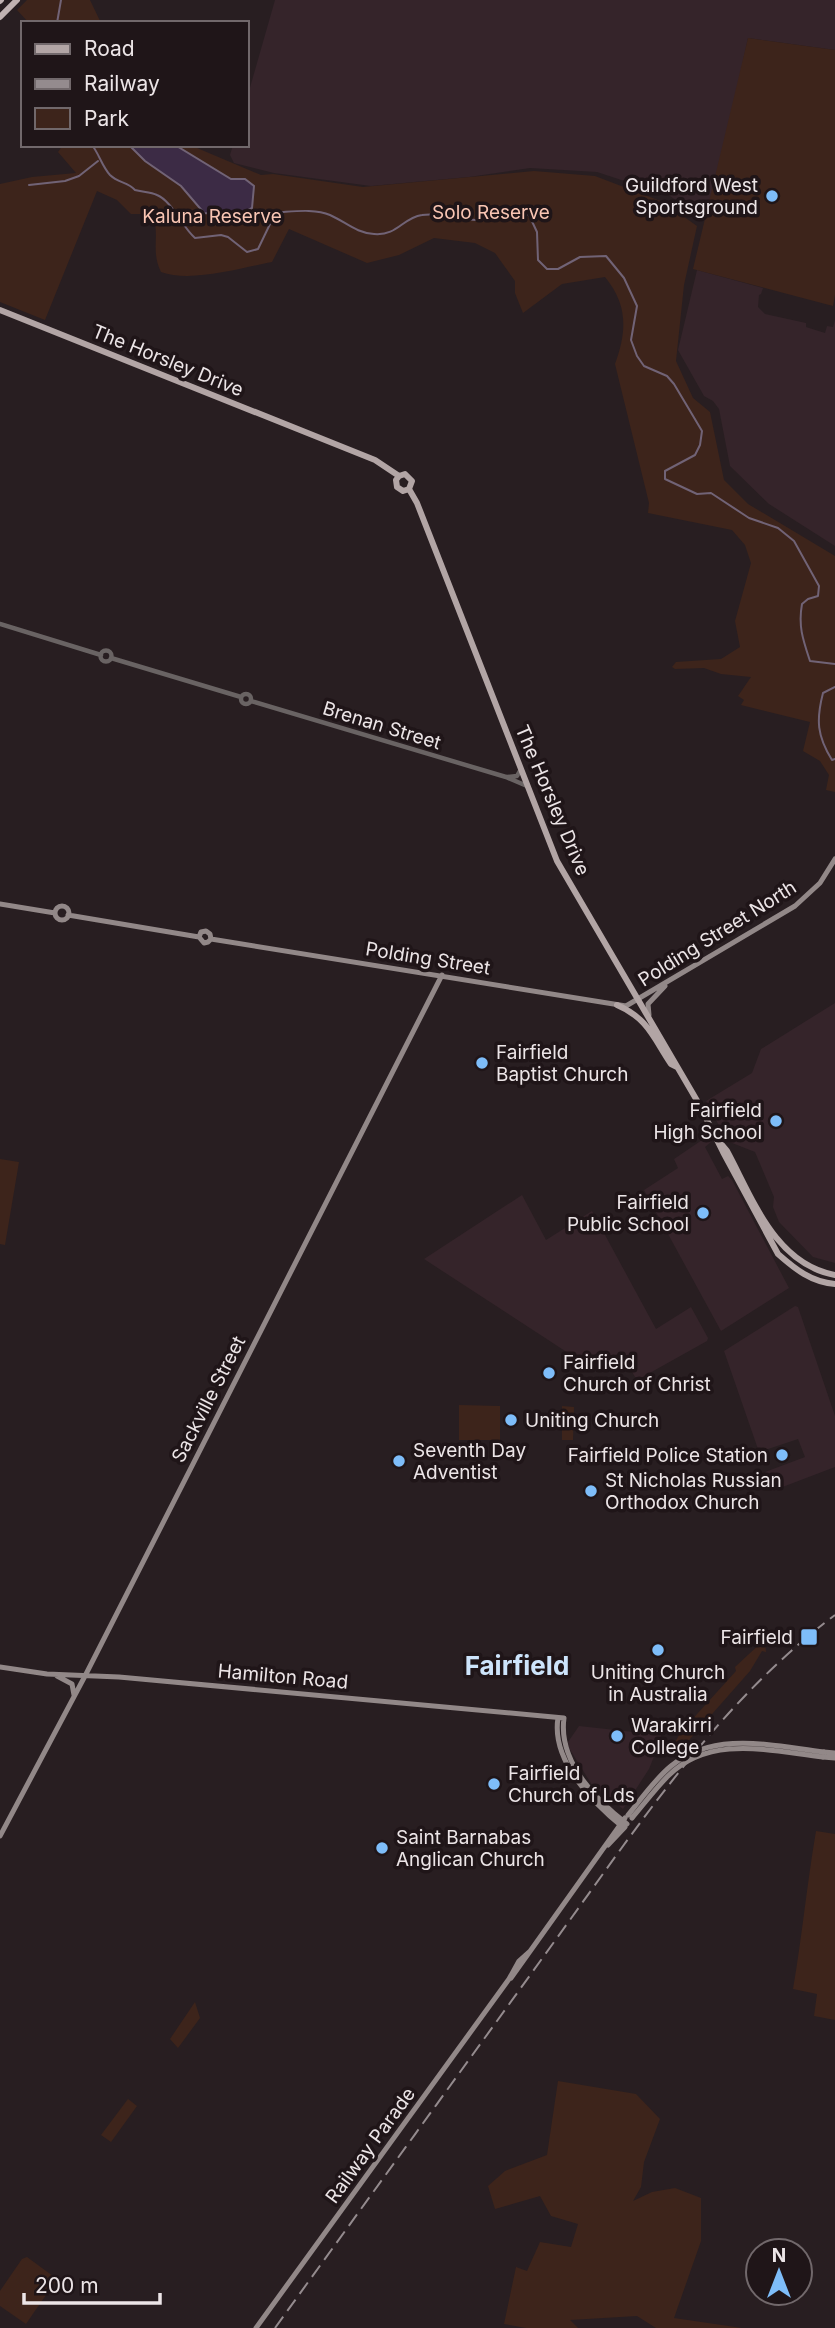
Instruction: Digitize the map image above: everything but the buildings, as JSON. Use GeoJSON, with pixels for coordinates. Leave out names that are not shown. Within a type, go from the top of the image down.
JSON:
{"type":"FeatureCollection","features":[{"type":"Feature","properties":{"kind":"highway"},"geometry":{"type":"LineString","coordinates":[[0,17],[17,0]]}},
{"type":"Feature","properties":{"kind":"main road","name":"The Horsley Drive"},"geometry":{"type":"LineString","coordinates":[[0,310],[375,460],[399,476]]}},
{"type":"Feature","properties":{"kind":"main road"},"geometry":{"type":"LineString","coordinates":[[405,474],[411,479],[409,489],[403,491],[397,487],[396,480],[399,476],[405,474]]}},
{"type":"Feature","properties":{"kind":"main road","name":"The Horsley Drive"},"geometry":{"type":"LineString","coordinates":[[409,489],[417,503],[559,865],[679,1068],[778,1254],[811,1279],[835,1284]]}},
{"type":"Feature","properties":{"kind":"main road","name":"Polding Street North"},"geometry":{"type":"LineString","coordinates":[[639,1000],[796,906],[820,883],[835,859]]}},
{"type":"Feature","properties":{"kind":"main road"},"geometry":{"type":"LineString","coordinates":[[0,904],[55,913]]}},
{"type":"Feature","properties":{"kind":"main road"},"geometry":{"type":"LineString","coordinates":[[57,908],[68,910],[68,915],[61,920],[56,918],[55,913],[57,908]]}},
{"type":"Feature","properties":{"kind":"main road","name":"Polding Street"},"geometry":{"type":"LineString","coordinates":[[68,915],[199,937],[201,932],[206,931],[211,939],[617,1005],[626,1006],[639,1000]]}},
{"type":"Feature","properties":{"kind":"main road","name":"Sackville Street"},"geometry":{"type":"LineString","coordinates":[[0,1836],[85,1676],[442,975]]}},
{"type":"Feature","properties":{"kind":"main road"},"geometry":{"type":"LineString","coordinates":[[649,1016],[648,1004],[667,984]]}},
{"type":"Feature","properties":{"kind":"main road"},"geometry":{"type":"LineString","coordinates":[[617,1005],[637,1015],[647,1025],[671,1064],[679,1068]]}},
{"type":"Feature","properties":{"kind":"main road","name":"The Horsley Drive"},"geometry":{"type":"LineString","coordinates":[[720,1144],[727,1150],[770,1230],[783,1248],[809,1267],[835,1275]]}},
{"type":"Feature","properties":{"kind":"main road","name":"Hamilton Road"},"geometry":{"type":"LineString","coordinates":[[0,1667],[47,1674],[119,1677],[561,1718],[563,1739],[568,1753],[597,1799],[624,1824]]}},
{"type":"Feature","properties":{"kind":"main road"},"geometry":{"type":"LineString","coordinates":[[47,1674],[70,1682],[74,1688],[74,1696]]}},
{"type":"Feature","properties":{"kind":"main road","name":"Railway Parade"},"geometry":{"type":"LineString","coordinates":[[256,2328],[605,1847],[668,1776],[679,1766],[704,1753],[728,1748],[835,1756]]}},
{"type":"Feature","properties":{"kind":"street","name":"Brenan Street"},"geometry":{"type":"LineString","coordinates":[[0,624],[101,655],[106,650],[111,653],[111,658],[241,697],[247,694],[251,701],[506,777],[528,786]]}},
{"type":"Feature","properties":{"kind":"street"},"geometry":{"type":"LineString","coordinates":[[506,777],[516,776],[521,769]]}},
{"type":"Feature","properties":{"kind":"shaded area"},"geometry":{"type":"Polygon","coordinates":[[[275,0],[835,0],[835,50],[748,38],[708,223],[670,196],[597,172],[530,168],[371,186],[274,173],[234,163],[230,155],[232,147],[248,147],[248,94],[275,0]]]}},
{"type":"Feature","properties":{"kind":"shaded area"},"geometry":{"type":"Polygon","coordinates":[[[131,147],[178,147],[231,179],[245,179],[254,186],[252,208],[237,216],[204,213],[181,186],[145,161],[131,147]]]}},
{"type":"Feature","properties":{"kind":"shaded area"},"geometry":{"type":"Polygon","coordinates":[[[697,270],[763,288],[758,307],[765,314],[806,323],[806,327],[825,333],[827,326],[833,327],[835,320],[835,546],[769,504],[730,466],[719,409],[713,401],[704,396],[678,350],[697,270]]]}},
{"type":"Feature","properties":{"kind":"shaded area","name":"Fairfield High School"},"geometry":{"type":"Polygon","coordinates":[[[835,1003],[835,1263],[813,1257],[779,1222],[773,1207],[774,1197],[755,1152],[727,1141],[706,1101],[752,1073],[761,1049],[835,1003]]]}},
{"type":"Feature","properties":{"kind":"shaded area","name":"Fairfield Public School"},"geometry":{"type":"Polygon","coordinates":[[[708,1136],[711,1142],[705,1147],[722,1179],[728,1176],[732,1180],[789,1288],[721,1331],[644,1190],[678,1168],[674,1159],[708,1136]]]}},
{"type":"Feature","properties":{"kind":"shaded area"},"geometry":{"type":"Polygon","coordinates":[[[522,1195],[546,1240],[592,1211],[656,1329],[691,1307],[708,1338],[707,1341],[639,1379],[635,1377],[621,1352],[610,1358],[605,1351],[585,1364],[424,1259],[522,1195]]]}},
{"type":"Feature","properties":{"kind":"shaded area"},"geometry":{"type":"Polygon","coordinates":[[[795,1306],[798,1307],[835,1416],[835,1467],[772,1491],[765,1472],[805,1457],[798,1439],[759,1452],[724,1351],[795,1306]]]}},
{"type":"Feature","properties":{"kind":"shaded area"},"geometry":{"type":"Polygon","coordinates":[[[579,1726],[661,1735],[649,1769],[623,1809],[600,1791],[597,1793],[569,1748],[568,1742],[579,1726]]]}},
{"type":"Feature","properties":{"kind":"green space"},"geometry":{"type":"Polygon","coordinates":[[[27,0],[90,0],[100,21],[27,21],[17,10],[27,0]]]}},
{"type":"Feature","properties":{"kind":"green space","name":"Guildford West Sportsground"},"geometry":{"type":"Polygon","coordinates":[[[748,38],[835,50],[833,306],[693,269],[748,38]]]}},
{"type":"Feature","properties":{"kind":"green space"},"geometry":{"type":"Polygon","coordinates":[[[62,147],[195,147],[261,175],[273,174],[363,187],[534,171],[595,176],[663,202],[697,226],[684,285],[676,361],[693,398],[710,412],[724,480],[748,504],[835,556],[835,792],[826,790],[829,775],[820,761],[803,751],[810,722],[741,705],[744,700],[738,696],[751,677],[721,674],[704,668],[672,667],[676,662],[721,659],[740,647],[735,621],[751,563],[745,545],[732,530],[648,513],[649,503],[615,364],[622,340],[621,308],[613,287],[605,277],[562,284],[523,313],[515,293],[515,281],[495,253],[475,243],[434,238],[399,255],[367,263],[289,229],[272,262],[201,275],[173,275],[161,272],[158,264],[156,228],[152,214],[131,214],[117,200],[97,191],[45,320],[0,302],[0,184],[32,177],[76,173],[58,152],[62,147]]]}},
{"type":"Feature","properties":{"kind":"green space"},"geometry":{"type":"Polygon","coordinates":[[[0,1159],[19,1162],[5,1245],[0,1244],[0,1159]]]}},
{"type":"Feature","properties":{"kind":"green space"},"geometry":{"type":"Polygon","coordinates":[[[459,1405],[500,1406],[500,1440],[459,1440],[459,1405]]]}},
{"type":"Feature","properties":{"kind":"green space"},"geometry":{"type":"Polygon","coordinates":[[[562,1406],[574,1407],[573,1440],[562,1440],[562,1406]]]}},
{"type":"Feature","properties":{"kind":"green space"},"geometry":{"type":"Polygon","coordinates":[[[763,1641],[766,1652],[762,1651],[750,1671],[690,1739],[688,1742],[692,1744],[679,1750],[672,1748],[685,1724],[688,1724],[736,1671],[735,1667],[763,1641]]]}},
{"type":"Feature","properties":{"kind":"green space"},"geometry":{"type":"Polygon","coordinates":[[[816,1831],[835,1834],[835,2020],[814,2016],[817,1994],[793,1989],[816,1831]]]}},
{"type":"Feature","properties":{"kind":"green space"},"geometry":{"type":"Polygon","coordinates":[[[195,2002],[200,2018],[178,2048],[170,2039],[195,2002]]]}},
{"type":"Feature","properties":{"kind":"green space"},"geometry":{"type":"Polygon","coordinates":[[[558,2081],[636,2094],[660,2119],[644,2162],[641,2187],[633,2201],[652,2192],[675,2188],[701,2198],[701,2241],[674,2318],[742,2328],[656,2328],[637,2316],[570,2320],[578,2328],[526,2328],[504,2324],[516,2267],[527,2271],[540,2242],[571,2247],[578,2224],[551,2216],[540,2196],[495,2209],[488,2186],[505,2171],[547,2155],[558,2081]]]}},
{"type":"Feature","properties":{"kind":"green space"},"geometry":{"type":"Polygon","coordinates":[[[128,2099],[137,2106],[111,2142],[101,2135],[128,2099]]]}},
{"type":"Feature","properties":{"kind":"green space"},"geometry":{"type":"Polygon","coordinates":[[[27,2257],[57,2279],[26,2324],[0,2306],[0,2291],[22,2259],[27,2257]]]}},
{"type":"Feature","properties":{"kind":"waterway"},"geometry":{"type":"LineString","coordinates":[[57,21],[61,0]]}},
{"type":"Feature","properties":{"kind":"waterway"},"geometry":{"type":"LineString","coordinates":[[93,147],[110,175],[135,190],[162,198],[195,238],[221,235],[228,237],[247,252],[258,249],[271,222],[282,212],[307,211],[325,213],[356,229],[374,234],[389,232],[415,217],[429,214],[476,220],[529,215],[537,232],[538,260],[547,269],[558,269],[580,257],[606,256],[624,278],[637,306],[631,340],[637,356],[644,366],[667,376],[674,384],[702,431],[695,455],[665,471],[665,479],[697,494],[711,493],[749,518],[778,528],[794,541],[819,586],[818,596],[802,604],[801,612],[802,633],[810,661],[835,664]]}},
{"type":"Feature","properties":{"kind":"waterway"},"geometry":{"type":"LineString","coordinates":[[29,185],[65,181],[79,176],[98,161]]}},
{"type":"Feature","properties":{"kind":"waterway"},"geometry":{"type":"LineString","coordinates":[[835,687],[823,693],[819,711],[823,743],[832,760],[835,759]]}},
{"type":"Feature","properties":{"kind":"railway"},"geometry":{"type":"LineString","coordinates":[[275,2328],[649,1810],[717,1726],[754,1687],[835,1615]]}},
{"type":"Feature","properties":{"kind":"place","name":"Guildford West Sportsground"},"geometry":{"type":"Point","coordinates":[772,196]}},
{"type":"Feature","properties":{"kind":"place","name":"Fairfield Baptist Church"},"geometry":{"type":"Point","coordinates":[482,1063]}},
{"type":"Feature","properties":{"kind":"place","name":"Fairfield High School"},"geometry":{"type":"Point","coordinates":[776,1121]}},
{"type":"Feature","properties":{"kind":"place","name":"Fairfield Public School"},"geometry":{"type":"Point","coordinates":[703,1213]}},
{"type":"Feature","properties":{"kind":"place","name":"Fairfield Church of Christ"},"geometry":{"type":"Point","coordinates":[549,1373]}},
{"type":"Feature","properties":{"kind":"place","name":"Uniting Church"},"geometry":{"type":"Point","coordinates":[511,1420]}},
{"type":"Feature","properties":{"kind":"place","name":"Fairfield Police Station"},"geometry":{"type":"Point","coordinates":[782,1455]}},
{"type":"Feature","properties":{"kind":"place","name":"Seventh Day Adventist"},"geometry":{"type":"Point","coordinates":[399,1461]}},
{"type":"Feature","properties":{"kind":"place","name":"St Nicholas Russian Orthodox Church"},"geometry":{"type":"Point","coordinates":[591,1491]}},
{"type":"Feature","properties":{"kind":"place","name":"Fairfield"},"geometry":{"type":"Point","coordinates":[809,1637]}},
{"type":"Feature","properties":{"kind":"place","name":"Uniting Church in Australia"},"geometry":{"type":"Point","coordinates":[658,1650]}},
{"type":"Feature","properties":{"kind":"place","name":"Warakirri College"},"geometry":{"type":"Point","coordinates":[617,1736]}},
{"type":"Feature","properties":{"kind":"place","name":"Fairfield Church of Lds"},"geometry":{"type":"Point","coordinates":[494,1784]}},
{"type":"Feature","properties":{"kind":"place","name":"Saint Barnabas Anglican Church"},"geometry":{"type":"Point","coordinates":[382,1848]}},
{"type":"Feature","properties":{"kind":"district","name":"Fairfield"},"geometry":{"type":"Point","coordinates":[517,1666]}},
{"type":"Feature","properties":{"kind":"park label","name":"Solo Reserve"},"geometry":{"type":"Point","coordinates":[491,212]}},
{"type":"Feature","properties":{"kind":"park label","name":"Kaluna Reserve"},"geometry":{"type":"Point","coordinates":[212,216]}}]}
